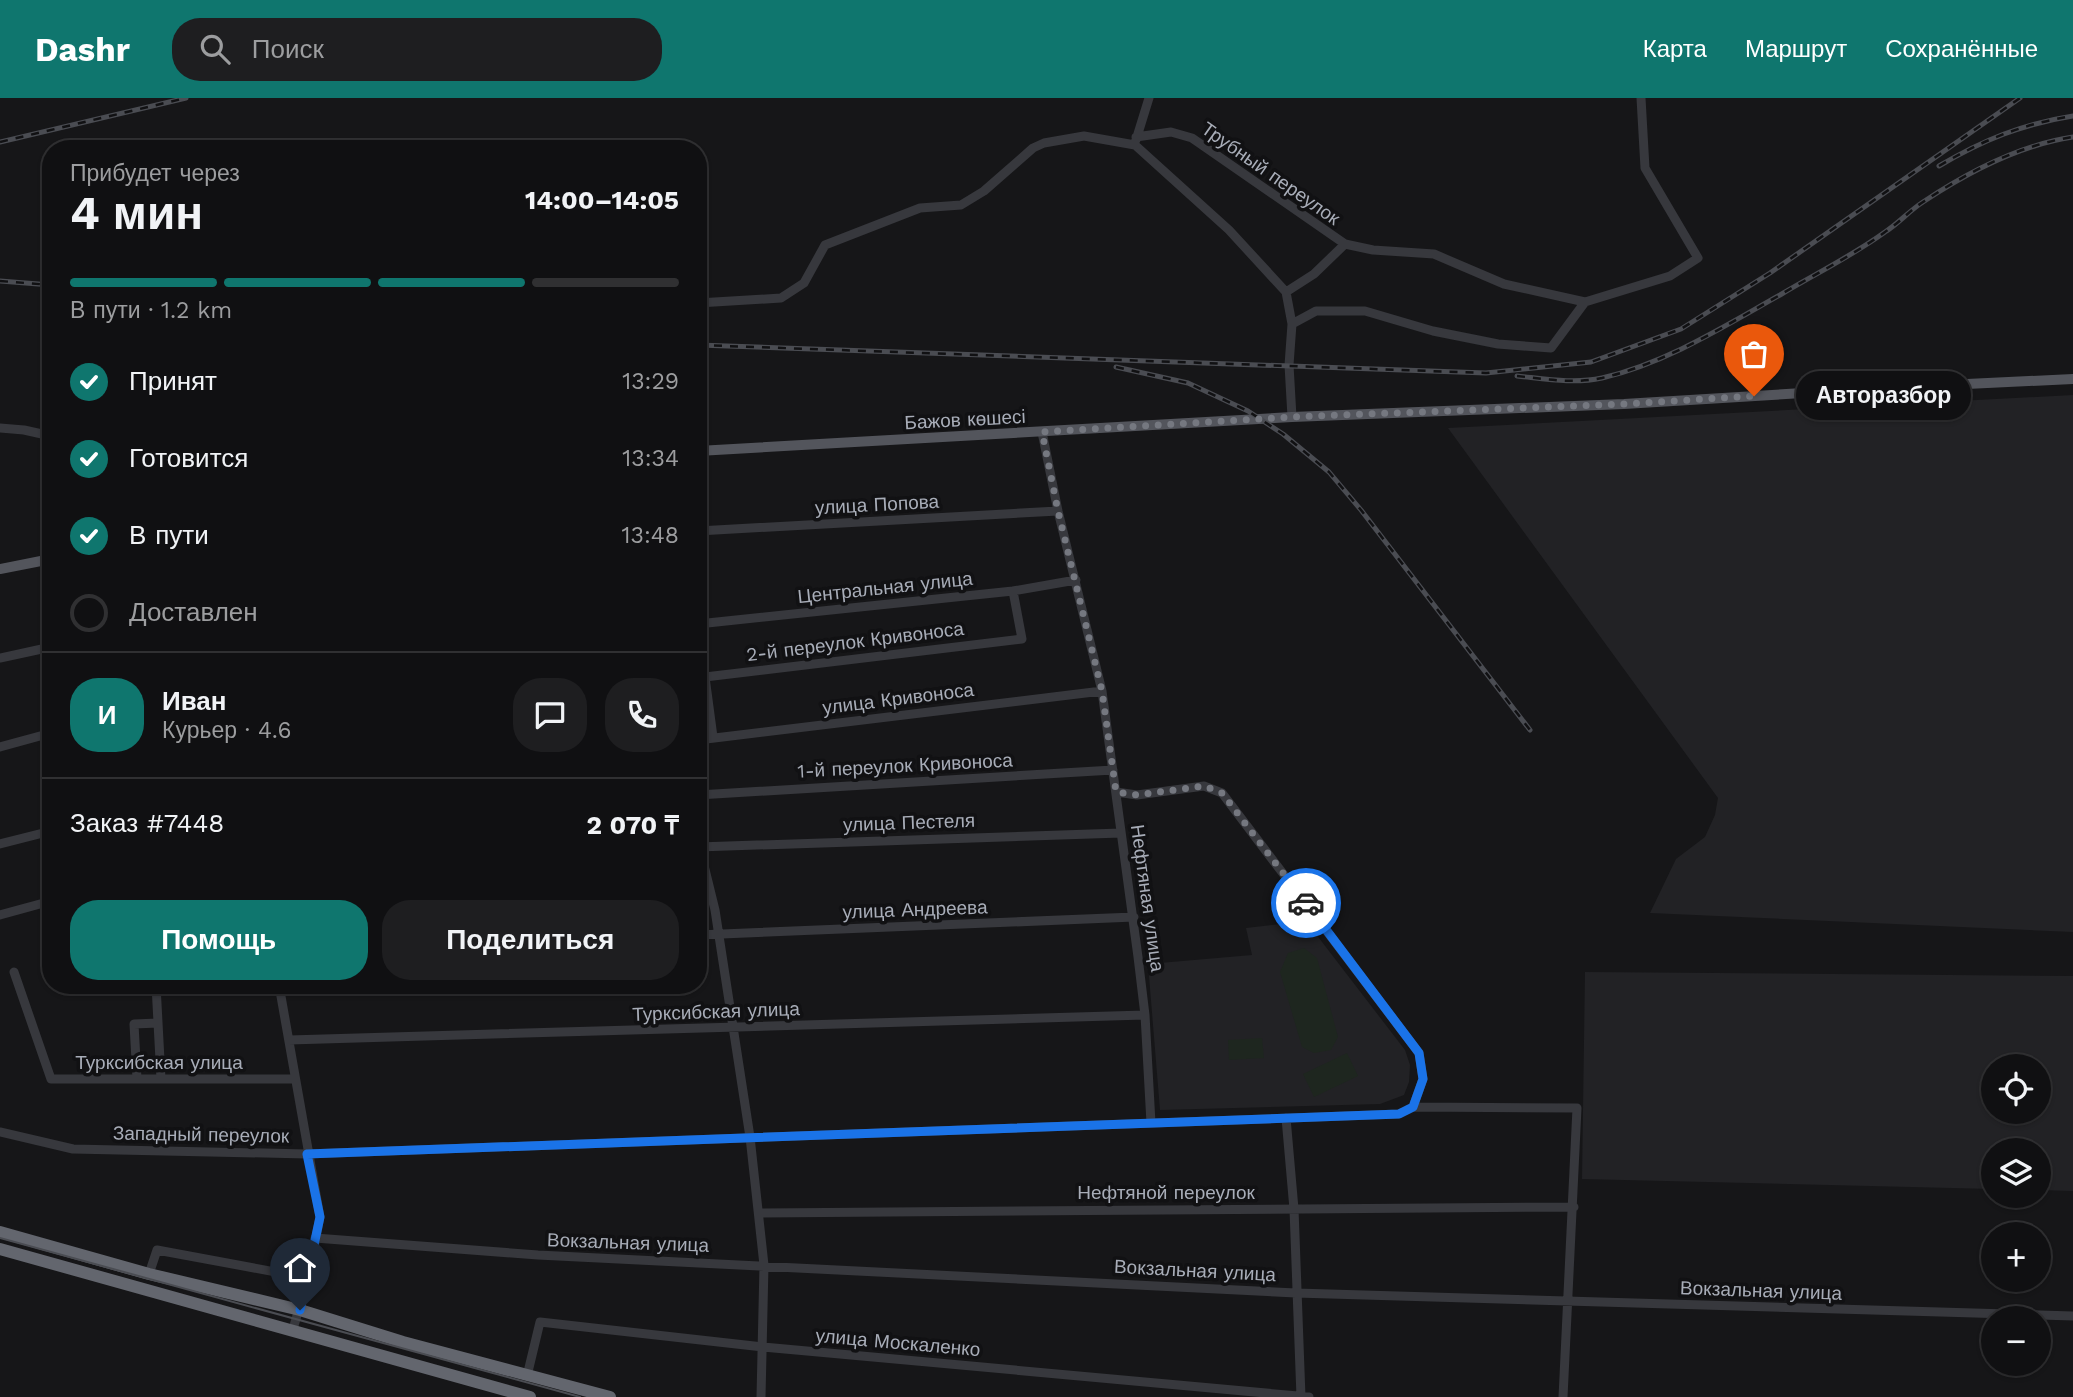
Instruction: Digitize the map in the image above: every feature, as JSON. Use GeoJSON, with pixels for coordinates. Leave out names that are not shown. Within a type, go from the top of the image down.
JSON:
{"type":"FeatureCollection","features":[{"type":"Feature","properties":{"kind":"highway"},"geometry":{"type":"LineString","coordinates":[[0,1231],[149,1275],[300,1310],[527,1376],[610,1397]]}},
{"type":"Feature","properties":{"kind":"highway"},"geometry":{"type":"LineString","coordinates":[[0,1249],[530,1397]]}},
{"type":"Feature","properties":{"kind":"main road","name":"Бажов көшесі"},"geometry":{"type":"LineString","coordinates":[[707,450],[1292,417],[1624,404],[1870,388],[2073,379]]}},
{"type":"Feature","properties":{"kind":"main road"},"geometry":{"type":"LineString","coordinates":[[0,569],[42,561]]}},
{"type":"Feature","properties":{"kind":"street"},"geometry":{"type":"LineString","coordinates":[[1135,141],[1149,98]]}},
{"type":"Feature","properties":{"kind":"street"},"geometry":{"type":"LineString","coordinates":[[1292,324],[1317,311],[1365,311],[1433,331],[1498,344],[1551,348],[1585,302],[1670,276],[1698,258],[1645,168],[1642,98]]}},
{"type":"Feature","properties":{"kind":"street","name":"Трубный переулок"},"geometry":{"type":"LineString","coordinates":[[1135,141],[1171,132],[1182,133],[1345,244],[1373,250],[1434,254],[1504,284],[1585,302]]}},
{"type":"Feature","properties":{"kind":"street"},"geometry":{"type":"LineString","coordinates":[[707,302],[781,298],[804,283],[825,245],[920,208],[961,205],[984,191],[1033,148],[1044,143],[1084,136],[1135,141],[1229,230],[1286,292],[1292,324],[1289,365],[1292,417]]}},
{"type":"Feature","properties":{"kind":"street"},"geometry":{"type":"LineString","coordinates":[[1286,292],[1314,274],[1345,244]]}},
{"type":"Feature","properties":{"kind":"street"},"geometry":{"type":"LineString","coordinates":[[0,428],[42,435]]}},
{"type":"Feature","properties":{"kind":"street","name":"Нефтяная улица"},"geometry":{"type":"LineString","coordinates":[[1042,432],[1058,511],[1102,691],[1134,917],[1145,1015],[1151,1123]]}},
{"type":"Feature","properties":{"kind":"street","name":"улица Попова"},"geometry":{"type":"LineString","coordinates":[[707,530],[1058,511]]}},
{"type":"Feature","properties":{"kind":"street","name":"Центральная улица"},"geometry":{"type":"LineString","coordinates":[[707,623],[1013,591],[1076,580]]}},
{"type":"Feature","properties":{"kind":"street","name":"2-й переулок Кривоноса"},"geometry":{"type":"LineString","coordinates":[[707,677],[1021,639],[1013,591]]}},
{"type":"Feature","properties":{"kind":"street"},"geometry":{"type":"LineString","coordinates":[[0,658],[42,649]]}},
{"type":"Feature","properties":{"kind":"street","name":"улица Кривоноса"},"geometry":{"type":"LineString","coordinates":[[707,738],[1102,691]]}},
{"type":"Feature","properties":{"kind":"street","name":"2-й переулок Кривоноса"},"geometry":{"type":"LineString","coordinates":[[707,692],[713,737]]}},
{"type":"Feature","properties":{"kind":"street"},"geometry":{"type":"LineString","coordinates":[[0,747],[42,735]]}},
{"type":"Feature","properties":{"kind":"street","name":"1-й переулок Кривоноса"},"geometry":{"type":"LineString","coordinates":[[707,794],[1113,770]]}},
{"type":"Feature","properties":{"kind":"street"},"geometry":{"type":"LineString","coordinates":[[1116,792],[1137,795],[1204,786],[1222,793],[1419,1053],[1423,1079],[1413,1107]]}},
{"type":"Feature","properties":{"kind":"street"},"geometry":{"type":"LineString","coordinates":[[0,844],[42,833]]}},
{"type":"Feature","properties":{"kind":"street","name":"улица Пестеля"},"geometry":{"type":"LineString","coordinates":[[707,845],[1121,833]]}},
{"type":"Feature","properties":{"kind":"street"},"geometry":{"type":"LineString","coordinates":[[707,878],[715,910],[734,1028],[759,1213],[764,1265],[761,1397]]}},
{"type":"Feature","properties":{"kind":"street"},"geometry":{"type":"LineString","coordinates":[[0,915],[42,903]]}},
{"type":"Feature","properties":{"kind":"street","name":"улица Андреева"},"geometry":{"type":"LineString","coordinates":[[707,935],[1134,917]]}},
{"type":"Feature","properties":{"kind":"street","name":"Турксибская улица"},"geometry":{"type":"LineString","coordinates":[[14,972],[51,1079],[295,1079]]}},
{"type":"Feature","properties":{"kind":"street"},"geometry":{"type":"LineString","coordinates":[[156,994],[161,1079]]}},
{"type":"Feature","properties":{"kind":"street"},"geometry":{"type":"LineString","coordinates":[[281,994],[320,1217],[308,1278],[293,1329]]}},
{"type":"Feature","properties":{"kind":"street","name":"Турксибская улица"},"geometry":{"type":"LineString","coordinates":[[289,1040],[1145,1015]]}},
{"type":"Feature","properties":{"kind":"street"},"geometry":{"type":"LineString","coordinates":[[137,1079],[134,1024],[158,1023]]}},
{"type":"Feature","properties":{"kind":"street","name":"Западный переулок"},"geometry":{"type":"LineString","coordinates":[[0,1132],[73,1149],[307,1154],[1399,1114],[1413,1107],[1577,1108],[1574,1207]]}},
{"type":"Feature","properties":{"kind":"street"},"geometry":{"type":"LineString","coordinates":[[1286,1118],[1294,1209],[1301,1397]]}},
{"type":"Feature","properties":{"kind":"street"},"geometry":{"type":"LineString","coordinates":[[1563,1397],[1574,1207]]}},
{"type":"Feature","properties":{"kind":"street","name":"Нефтяной переулок"},"geometry":{"type":"LineString","coordinates":[[759,1213],[1574,1207]]}},
{"type":"Feature","properties":{"kind":"street","name":"Вокзальная улица"},"geometry":{"type":"LineString","coordinates":[[315,1238],[538,1255],[1296,1293],[2073,1316]]}},
{"type":"Feature","properties":{"kind":"street"},"geometry":{"type":"LineString","coordinates":[[149,1275],[157,1250],[308,1278]]}},
{"type":"Feature","properties":{"kind":"street","name":"улица Москаленко"},"geometry":{"type":"LineString","coordinates":[[527,1376],[540,1322],[763,1347],[1309,1397]]}},
{"type":"Feature","properties":{"kind":"shaded area"},"geometry":{"type":"Polygon","coordinates":[[[2073,395],[2073,932],[1650,913],[1676,859],[1705,837],[1715,815],[1718,798],[1448,428],[2073,395]]]}},
{"type":"Feature","properties":{"kind":"shaded area"},"geometry":{"type":"Polygon","coordinates":[[[1299,912],[1405,1050],[1410,1065],[1409,1082],[1404,1095],[1380,1104],[1160,1110],[1148,964],[1252,955],[1246,928],[1280,924],[1299,912]]]}},
{"type":"Feature","properties":{"kind":"shaded area"},"geometry":{"type":"Polygon","coordinates":[[[1304,948],[1317,958],[1338,1037],[1331,1050],[1314,1053],[1302,1047],[1280,972],[1288,953],[1304,948]]]}},
{"type":"Feature","properties":{"kind":"shaded area"},"geometry":{"type":"Polygon","coordinates":[[[1585,972],[2073,976],[2073,1191],[2051,1190],[2051,1138],[1981,1138],[1981,1189],[1582,1179],[1585,972]]]}},
{"type":"Feature","properties":{"kind":"shaded area"},"geometry":{"type":"Polygon","coordinates":[[[1262,1038],[1264,1058],[1229,1060],[1228,1040],[1262,1038]]]}},
{"type":"Feature","properties":{"kind":"shaded area"},"geometry":{"type":"Polygon","coordinates":[[[1347,1053],[1358,1076],[1314,1097],[1303,1074],[1347,1053]]]}},
{"type":"Feature","properties":{"kind":"tram line"},"geometry":{"type":"LineString","coordinates":[[0,1238],[580,1397]]}},
{"type":"Feature","properties":{"kind":"railway"},"geometry":{"type":"LineString","coordinates":[[0,142],[186,98]]}},
{"type":"Feature","properties":{"kind":"railway"},"geometry":{"type":"LineString","coordinates":[[707,345],[1486,373],[1591,362],[1681,329],[1770,273],[2020,98]]}},
{"type":"Feature","properties":{"kind":"railway"},"geometry":{"type":"LineString","coordinates":[[1939,166],[2003,134],[2073,116]]}},
{"type":"Feature","properties":{"kind":"railway"},"geometry":{"type":"LineString","coordinates":[[1517,376],[1591,380],[1626,371],[1671,354],[1847,257],[1923,202],[1976,170],[2033,146],[2073,137]]}},
{"type":"Feature","properties":{"kind":"railway"},"geometry":{"type":"LineString","coordinates":[[0,281],[42,284]]}},
{"type":"Feature","properties":{"kind":"railway"},"geometry":{"type":"LineString","coordinates":[[1116,367],[1188,383],[1248,411],[1283,434],[1329,472],[1530,730]]}},
{"type":"Feature","properties":{"kind":"way so far"},"geometry":{"type":"LineString","coordinates":[[1306,903],[1222,793],[1204,786],[1137,795],[1116,792],[1102,691],[1058,511],[1042,432],[1292,417],[1754,396]]}},
{"type":"Feature","properties":{"kind":"place","name":"Авторазбор"},"geometry":{"type":"Point","coordinates":[1754,396]}},
{"type":"Feature","properties":{"kind":"route"},"geometry":{"type":"LineString","coordinates":[[300,1310],[320,1217],[307,1154],[1399,1114],[1413,1107],[1423,1079],[1419,1053],[1306,903]]}}]}
